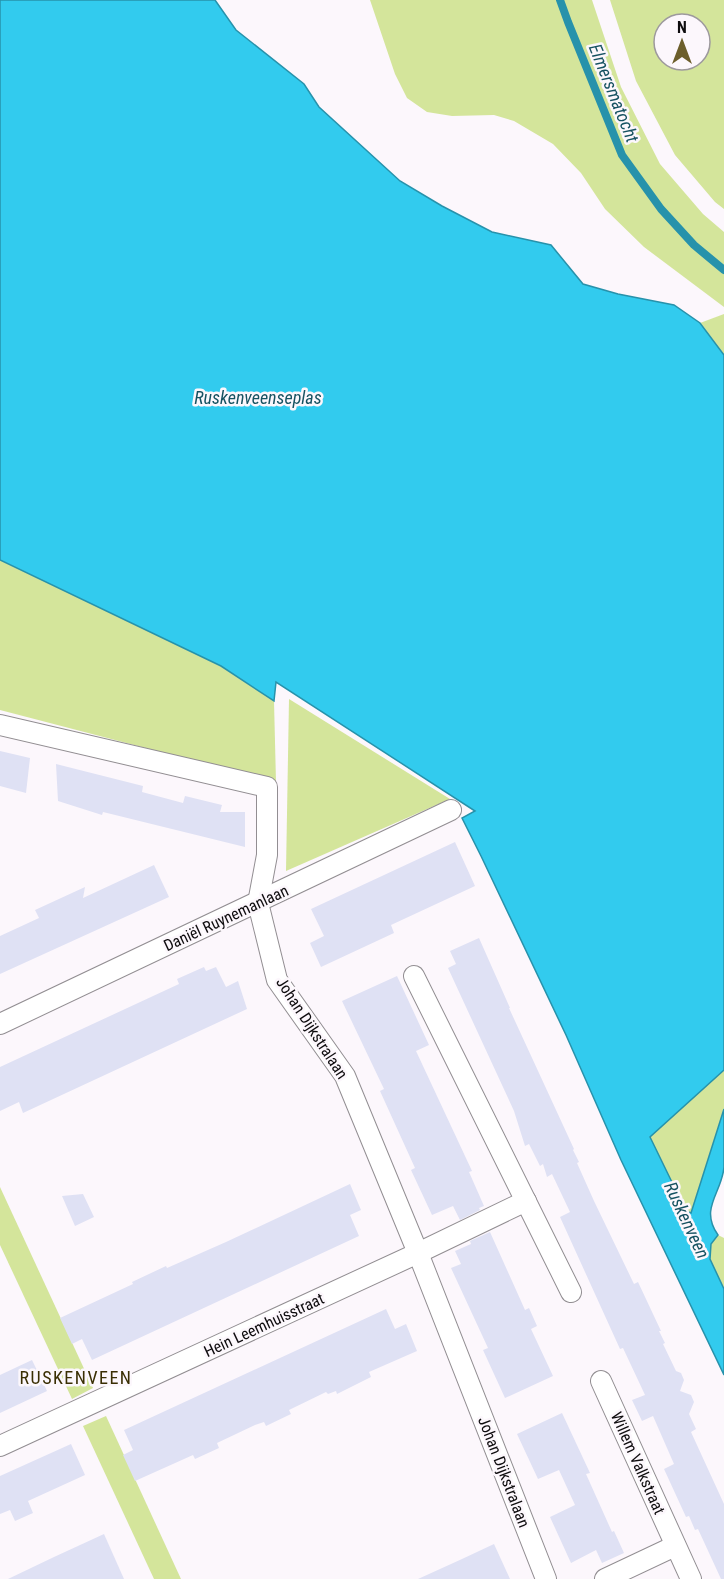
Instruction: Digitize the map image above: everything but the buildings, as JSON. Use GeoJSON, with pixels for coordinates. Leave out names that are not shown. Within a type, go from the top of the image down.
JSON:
{"type":"FeatureCollection","features":[{"type":"Feature","properties":{"kind":"street","name":"Johan Dijkstralaan"},"geometry":{"type":"LineString","coordinates":[[0,725],[267,787],[267,855],[258,903],[277,980],[345,1076],[418,1253],[546,1579]]}},
{"type":"Feature","properties":{"kind":"street","name":"Daniël Ruynemanlaan"},"geometry":{"type":"LineString","coordinates":[[0,1024],[451,810]]}},
{"type":"Feature","properties":{"kind":"street"},"geometry":{"type":"LineString","coordinates":[[414,976],[571,1292]]}},
{"type":"Feature","properties":{"kind":"street","name":"Hein Leemhuisstraat"},"geometry":{"type":"LineString","coordinates":[[0,1446],[526,1201]]}},
{"type":"Feature","properties":{"kind":"street","name":"Willem Valkstraat"},"geometry":{"type":"LineString","coordinates":[[601,1381],[691,1579]]}},
{"type":"Feature","properties":{"kind":"street"},"geometry":{"type":"LineString","coordinates":[[605,1579],[675,1546]]}},
{"type":"Feature","properties":{"kind":"green space"},"geometry":{"type":"Polygon","coordinates":[[[370,0],[592,0],[621,87],[660,164],[703,214],[724,232],[724,307],[644,247],[605,209],[581,173],[553,144],[514,121],[494,115],[452,116],[427,112],[407,98],[395,74],[370,0]]]}},
{"type":"Feature","properties":{"kind":"green space"},"geometry":{"type":"Polygon","coordinates":[[[610,0],[724,0],[724,209],[715,202],[675,155],[636,81],[610,0]]]}},
{"type":"Feature","properties":{"kind":"green space"},"geometry":{"type":"Polygon","coordinates":[[[724,314],[724,355],[700,323],[724,314]]]}},
{"type":"Feature","properties":{"kind":"green space"},"geometry":{"type":"Polygon","coordinates":[[[0,560],[221,666],[274,701],[276,782],[0,710],[0,560]]]}},
{"type":"Feature","properties":{"kind":"green space"},"geometry":{"type":"Polygon","coordinates":[[[289,699],[450,799],[286,871],[289,699]]]}},
{"type":"Feature","properties":{"kind":"green space"},"geometry":{"type":"Polygon","coordinates":[[[724,1070],[724,1109],[691,1213],[686,1212],[649,1137],[724,1070]]]}},
{"type":"Feature","properties":{"kind":"green space"},"geometry":{"type":"Polygon","coordinates":[[[0,1187],[93,1388],[72,1399],[0,1245],[0,1187]]]}},
{"type":"Feature","properties":{"kind":"green space"},"geometry":{"type":"Polygon","coordinates":[[[718,1235],[724,1238],[724,1289],[710,1259],[710,1244],[718,1235]]]}},
{"type":"Feature","properties":{"kind":"green space"},"geometry":{"type":"Polygon","coordinates":[[[106,1416],[181,1579],[154,1579],[83,1426],[106,1416]]]}},
{"type":"Feature","properties":{"kind":"water","name":"Ruskenveenseplas"},"geometry":{"type":"Polygon","coordinates":[[[0,0],[215,0],[236,30],[304,84],[319,107],[400,181],[492,232],[551,245],[583,284],[618,294],[674,305],[700,323],[724,355],[724,1070],[650,1137],[686,1211],[691,1213],[724,1109],[724,1167],[711,1208],[713,1225],[718,1235],[711,1244],[710,1259],[724,1289],[724,1375],[462,818],[475,811],[276,682],[274,701],[221,666],[0,560],[0,0]]]}},
{"type":"Feature","properties":{"kind":"waterway","name":"Elmersmatocht"},"geometry":{"type":"LineString","coordinates":[[560,0],[622,155],[661,209],[694,245],[724,270]]}},
{"type":"Feature","properties":{"kind":"district","name":"RUSKENVEEN"},"geometry":{"type":"Point","coordinates":[76,1377]}},
{"type":"Feature","properties":{"kind":"water label","name":"Ruskenveen"},"geometry":{"type":"Point","coordinates":[687,1220]}}]}
